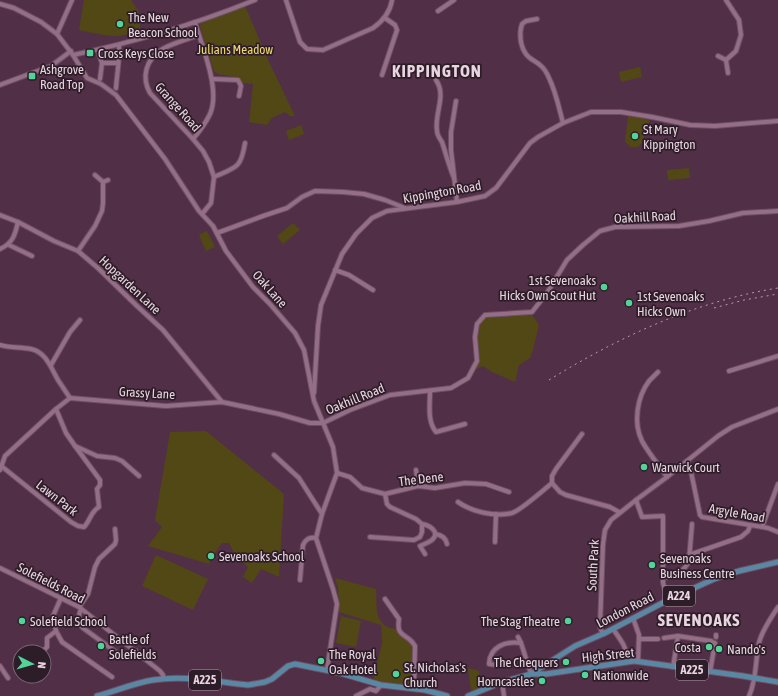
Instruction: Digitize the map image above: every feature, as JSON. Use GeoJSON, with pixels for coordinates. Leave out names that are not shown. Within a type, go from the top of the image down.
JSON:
{"type":"FeatureCollection","features":[{"type":"Feature","properties":{"kind":"main road","name":"London Road"},"geometry":{"type":"LineString","coordinates":[[531,674],[576,646],[604,634],[670,599],[739,570],[778,562]]}},
{"type":"Feature","properties":{"kind":"main road","name":"High Street"},"geometry":{"type":"LineString","coordinates":[[468,696],[502,682],[531,674],[546,674],[629,662],[778,682]]}},
{"type":"Feature","properties":{"kind":"main road","name":"A225"},"geometry":{"type":"LineString","coordinates":[[97,696],[153,680],[163,679],[208,680],[248,685],[265,682],[293,664],[327,670],[381,685],[426,690],[447,696]]}},
{"type":"Feature","properties":{"kind":"main road"},"geometry":{"type":"LineString","coordinates":[[543,666],[546,674]]}},
{"type":"Feature","properties":{"kind":"street"},"geometry":{"type":"LineString","coordinates":[[57,34],[72,0]]}},
{"type":"Feature","properties":{"kind":"street"},"geometry":{"type":"LineString","coordinates":[[0,85],[51,66],[72,53],[119,45],[195,22],[255,0]]}},
{"type":"Feature","properties":{"kind":"street"},"geometry":{"type":"LineString","coordinates":[[286,0],[300,42],[307,49],[323,50],[373,28],[385,18],[392,0]]}},
{"type":"Feature","properties":{"kind":"street"},"geometry":{"type":"LineString","coordinates":[[438,11],[454,0]]}},
{"type":"Feature","properties":{"kind":"street"},"geometry":{"type":"LineString","coordinates":[[726,0],[739,20],[741,36],[736,51],[726,60]]}},
{"type":"Feature","properties":{"kind":"street","name":"Oak Lane"},"geometry":{"type":"LineString","coordinates":[[0,4],[14,8],[41,22],[57,34],[72,53],[87,78],[110,90],[123,103],[162,154],[202,214],[217,233],[226,251],[253,287],[295,333],[304,350],[314,401],[333,447],[337,473],[322,514],[316,538]]}},
{"type":"Feature","properties":{"kind":"street"},"geometry":{"type":"LineString","coordinates":[[382,75],[397,30],[395,25],[385,18]]}},
{"type":"Feature","properties":{"kind":"street"},"geometry":{"type":"LineString","coordinates":[[538,19],[526,21],[522,24],[520,30],[523,48],[526,54],[546,70],[557,98],[563,123]]}},
{"type":"Feature","properties":{"kind":"street"},"geometry":{"type":"LineString","coordinates":[[193,139],[210,115],[214,96],[213,79],[195,22]]}},
{"type":"Feature","properties":{"kind":"street","name":"Grange Road"},"geometry":{"type":"LineString","coordinates":[[199,35],[162,49],[149,61],[146,68],[145,79],[146,86],[150,93],[193,139],[203,151],[209,162],[214,177],[211,203],[202,214]]}},
{"type":"Feature","properties":{"kind":"street"},"geometry":{"type":"LineString","coordinates":[[116,88],[119,45]]}},
{"type":"Feature","properties":{"kind":"street"},"geometry":{"type":"LineString","coordinates":[[99,54],[102,63],[100,79]]}},
{"type":"Feature","properties":{"kind":"street"},"geometry":{"type":"LineString","coordinates":[[718,56],[726,60]]}},
{"type":"Feature","properties":{"kind":"street"},"geometry":{"type":"LineString","coordinates":[[726,60],[728,73]]}},
{"type":"Feature","properties":{"kind":"street"},"geometry":{"type":"LineString","coordinates":[[102,63],[118,63]]}},
{"type":"Feature","properties":{"kind":"street"},"geometry":{"type":"LineString","coordinates":[[213,79],[238,80],[241,86],[239,96]]}},
{"type":"Feature","properties":{"kind":"street"},"geometry":{"type":"LineString","coordinates":[[436,80],[441,94],[436,122],[437,133],[454,178]]}},
{"type":"Feature","properties":{"kind":"street"},"geometry":{"type":"LineString","coordinates":[[456,102],[451,132],[451,150],[457,202]]}},
{"type":"Feature","properties":{"kind":"street","name":"Kippington Road"},"geometry":{"type":"LineString","coordinates":[[314,401],[318,326],[322,305],[342,254],[356,234],[369,221],[388,211],[457,202],[486,196],[496,188],[530,143],[563,123],[592,112],[652,117],[690,125],[715,126],[778,121]]}},
{"type":"Feature","properties":{"kind":"street"},"geometry":{"type":"LineString","coordinates":[[214,177],[236,168],[242,158],[245,143]]}},
{"type":"Feature","properties":{"kind":"street"},"geometry":{"type":"LineString","coordinates":[[78,251],[95,226],[102,211],[102,182],[95,175]]}},
{"type":"Feature","properties":{"kind":"street"},"geometry":{"type":"LineString","coordinates":[[102,182],[108,180]]}},
{"type":"Feature","properties":{"kind":"street"},"geometry":{"type":"LineString","coordinates":[[217,233],[288,208],[302,197],[315,191],[364,194],[405,208]]}},
{"type":"Feature","properties":{"kind":"street","name":"Oakhill Road"},"geometry":{"type":"LineString","coordinates":[[323,423],[350,410],[390,395],[451,388],[468,378],[477,361],[475,337],[477,324],[485,315],[532,312],[547,293],[567,260],[600,231],[616,227],[679,226],[743,213],[778,211]]}},
{"type":"Feature","properties":{"kind":"street","name":"Hopgarden Lane"},"geometry":{"type":"LineString","coordinates":[[0,215],[78,251],[99,268],[136,306],[163,330],[222,402]]}},
{"type":"Feature","properties":{"kind":"street"},"geometry":{"type":"LineString","coordinates":[[0,249],[9,245],[16,234],[18,222]]}},
{"type":"Feature","properties":{"kind":"street"},"geometry":{"type":"LineString","coordinates":[[9,245],[32,256]]}},
{"type":"Feature","properties":{"kind":"street"},"geometry":{"type":"LineString","coordinates":[[336,270],[349,275],[374,290]]}},
{"type":"Feature","properties":{"kind":"street"},"geometry":{"type":"LineString","coordinates":[[51,365],[70,332],[80,320]]}},
{"type":"Feature","properties":{"kind":"street"},"geometry":{"type":"LineString","coordinates":[[0,345],[31,349],[40,353],[51,365],[70,398],[56,409],[6,456],[0,467]]}},
{"type":"Feature","properties":{"kind":"street"},"geometry":{"type":"LineString","coordinates":[[729,371],[778,357]]}},
{"type":"Feature","properties":{"kind":"street"},"geometry":{"type":"LineString","coordinates":[[658,372],[649,381],[642,392],[639,402],[638,418],[642,440],[667,477]]}},
{"type":"Feature","properties":{"kind":"street"},"geometry":{"type":"LineString","coordinates":[[430,391],[429,408],[431,426],[436,432],[465,424]]}},
{"type":"Feature","properties":{"kind":"street","name":"Grassy Lane"},"geometry":{"type":"LineString","coordinates":[[70,398],[166,406],[222,402],[279,414],[310,423],[323,423]]}},
{"type":"Feature","properties":{"kind":"street","name":"South Park"},"geometry":{"type":"LineString","coordinates":[[604,634],[600,626],[602,562],[604,534],[611,520],[718,436],[732,427],[778,408]]}},
{"type":"Feature","properties":{"kind":"street"},"geometry":{"type":"LineString","coordinates":[[56,409],[66,432],[75,446],[97,456],[115,458],[122,461],[139,476]]}},
{"type":"Feature","properties":{"kind":"street"},"geometry":{"type":"LineString","coordinates":[[582,434],[556,469],[552,476],[552,483],[560,492],[566,495],[610,507],[620,512]]}},
{"type":"Feature","properties":{"kind":"street","name":"Lawn Park"},"geometry":{"type":"LineString","coordinates":[[0,467],[71,522],[78,526],[84,527],[94,510],[99,507],[98,489],[100,480],[75,446]]}},
{"type":"Feature","properties":{"kind":"street"},"geometry":{"type":"LineString","coordinates":[[274,455],[299,478],[322,514]]}},
{"type":"Feature","properties":{"kind":"street","name":"Argyle Road"},"geometry":{"type":"LineString","coordinates":[[687,461],[690,467],[700,516],[778,532]]}},
{"type":"Feature","properties":{"kind":"street"},"geometry":{"type":"LineString","coordinates":[[418,472],[418,486]]}},
{"type":"Feature","properties":{"kind":"street","name":"The Dene"},"geometry":{"type":"LineString","coordinates":[[337,473],[350,477],[362,488],[384,494],[418,486],[431,488],[465,483],[489,485],[509,492]]}},
{"type":"Feature","properties":{"kind":"street"},"geometry":{"type":"LineString","coordinates":[[458,502],[478,512],[496,514],[513,512],[552,483]]}},
{"type":"Feature","properties":{"kind":"street"},"geometry":{"type":"LineString","coordinates":[[762,528],[778,484]]}},
{"type":"Feature","properties":{"kind":"street"},"geometry":{"type":"LineString","coordinates":[[384,494],[387,504],[390,507],[416,519],[422,524],[430,526],[434,529],[435,534]]}},
{"type":"Feature","properties":{"kind":"street"},"geometry":{"type":"LineString","coordinates":[[636,500],[642,517],[663,516],[663,583],[670,599]]}},
{"type":"Feature","properties":{"kind":"street"},"geometry":{"type":"LineString","coordinates":[[495,542],[496,514]]}},
{"type":"Feature","properties":{"kind":"street"},"geometry":{"type":"LineString","coordinates":[[370,537],[414,540],[420,537],[422,532],[422,524]]}},
{"type":"Feature","properties":{"kind":"street"},"geometry":{"type":"LineString","coordinates":[[664,578],[680,572],[687,566],[692,524]]}},
{"type":"Feature","properties":{"kind":"street"},"geometry":{"type":"LineString","coordinates":[[689,555],[741,537],[748,531],[750,526]]}},
{"type":"Feature","properties":{"kind":"street"},"geometry":{"type":"LineString","coordinates":[[115,529],[115,544],[99,559],[95,567],[88,594],[80,608],[79,619],[81,627],[120,655],[126,655],[136,651]]}},
{"type":"Feature","properties":{"kind":"street"},"geometry":{"type":"LineString","coordinates":[[375,537],[376,532]]}},
{"type":"Feature","properties":{"kind":"street"},"geometry":{"type":"LineString","coordinates":[[435,534],[442,536],[447,544]]}},
{"type":"Feature","properties":{"kind":"street"},"geometry":{"type":"LineString","coordinates":[[426,554],[420,546],[431,540],[435,534]]}},
{"type":"Feature","properties":{"kind":"street"},"geometry":{"type":"LineString","coordinates":[[300,580],[303,545],[309,538],[316,538],[337,604],[327,670]]}},
{"type":"Feature","properties":{"kind":"street","name":"Solefields Road"},"geometry":{"type":"LineString","coordinates":[[0,568],[80,608],[160,671],[163,675],[163,679]]}},
{"type":"Feature","properties":{"kind":"street"},"geometry":{"type":"LineString","coordinates":[[61,598],[53,616],[56,631],[62,642],[112,677]]}},
{"type":"Feature","properties":{"kind":"street"},"geometry":{"type":"LineString","coordinates":[[385,599],[399,619],[398,628],[401,633],[412,640],[415,646],[414,689]]}},
{"type":"Feature","properties":{"kind":"street"},"geometry":{"type":"LineString","coordinates":[[749,696],[755,678],[759,643],[766,627],[778,607]]}},
{"type":"Feature","properties":{"kind":"street"},"geometry":{"type":"LineString","coordinates":[[633,618],[639,640],[638,662]]}},
{"type":"Feature","properties":{"kind":"street"},"geometry":{"type":"LineString","coordinates":[[613,629],[627,651],[629,662]]}},
{"type":"Feature","properties":{"kind":"street"},"geometry":{"type":"LineString","coordinates":[[47,644],[47,638],[56,631]]}},
{"type":"Feature","properties":{"kind":"street"},"geometry":{"type":"LineString","coordinates":[[664,638],[678,636],[711,641],[715,639],[710,672]]}},
{"type":"Feature","properties":{"kind":"street"},"geometry":{"type":"LineString","coordinates":[[673,667],[678,636]]}},
{"type":"Feature","properties":{"kind":"street"},"geometry":{"type":"LineString","coordinates":[[518,637],[522,643],[531,674]]}},
{"type":"Feature","properties":{"kind":"street"},"geometry":{"type":"LineString","coordinates":[[639,640],[658,639]]}},
{"type":"Feature","properties":{"kind":"street"},"geometry":{"type":"LineString","coordinates":[[497,665],[489,664],[490,656],[494,649],[513,642],[522,643]]}},
{"type":"Feature","properties":{"kind":"street"},"geometry":{"type":"LineString","coordinates":[[0,666],[8,678]]}},
{"type":"Feature","properties":{"kind":"street"},"geometry":{"type":"LineString","coordinates":[[502,682],[504,696]]}},
{"type":"Feature","properties":{"kind":"street"},"geometry":{"type":"LineString","coordinates":[[356,696],[370,689],[376,691],[381,685]]}},
{"type":"Feature","properties":{"kind":"green space"},"geometry":{"type":"Polygon","coordinates":[[[84,0],[131,0],[139,12],[140,28],[125,35],[118,36],[103,35],[79,30],[84,0]]]}},
{"type":"Feature","properties":{"kind":"green space","name":"Julians Meadow"},"geometry":{"type":"Polygon","coordinates":[[[245,6],[270,64],[295,116],[290,116],[285,112],[272,118],[267,125],[249,122],[253,84],[242,83],[235,77],[218,74],[214,71],[200,26],[201,22],[245,6]]]}},
{"type":"Feature","properties":{"kind":"green space"},"geometry":{"type":"Polygon","coordinates":[[[640,67],[642,77],[621,82],[619,72],[640,67]]]}},
{"type":"Feature","properties":{"kind":"green space"},"geometry":{"type":"Polygon","coordinates":[[[628,116],[650,119],[642,143],[638,147],[631,147],[625,142],[628,116]]]}},
{"type":"Feature","properties":{"kind":"green space"},"geometry":{"type":"Polygon","coordinates":[[[301,125],[304,134],[289,140],[286,131],[301,125]]]}},
{"type":"Feature","properties":{"kind":"green space"},"geometry":{"type":"Polygon","coordinates":[[[689,168],[690,178],[668,180],[667,170],[689,168]]]}},
{"type":"Feature","properties":{"kind":"green space"},"geometry":{"type":"Polygon","coordinates":[[[293,223],[300,230],[283,244],[277,236],[293,223]]]}},
{"type":"Feature","properties":{"kind":"green space"},"geometry":{"type":"Polygon","coordinates":[[[207,231],[215,247],[206,251],[199,235],[207,231]]]}},
{"type":"Feature","properties":{"kind":"green space"},"geometry":{"type":"Polygon","coordinates":[[[531,313],[539,325],[530,358],[519,365],[515,382],[492,372],[483,366],[474,370],[477,362],[477,324],[485,315],[531,313]]]}},
{"type":"Feature","properties":{"kind":"green space"},"geometry":{"type":"Polygon","coordinates":[[[206,431],[284,494],[279,577],[261,569],[252,583],[243,577],[248,567],[236,557],[229,543],[222,543],[211,558],[209,564],[148,546],[162,527],[155,520],[170,432],[206,431]]]}},
{"type":"Feature","properties":{"kind":"green space"},"geometry":{"type":"Polygon","coordinates":[[[156,555],[208,579],[193,610],[142,586],[156,555]]]}},
{"type":"Feature","properties":{"kind":"green space"},"geometry":{"type":"Polygon","coordinates":[[[335,578],[376,589],[377,609],[382,623],[390,628],[396,629],[396,631],[411,641],[414,646],[413,687],[389,685],[373,681],[382,643],[381,625],[339,612],[338,588],[335,578]]]}},
{"type":"Feature","properties":{"kind":"green space"},"geometry":{"type":"Polygon","coordinates":[[[341,616],[361,621],[356,647],[336,643],[341,616]]]}},
{"type":"Feature","properties":{"kind":"green space"},"geometry":{"type":"Polygon","coordinates":[[[468,668],[479,671],[479,680],[482,688],[471,691],[468,668]]]}},
{"type":"Feature","properties":{"kind":"railway"},"geometry":{"type":"LineString","coordinates":[[549,380],[631,335],[688,311],[747,294],[778,288]]}},
{"type":"Feature","properties":{"kind":"railway"},"geometry":{"type":"LineString","coordinates":[[714,308],[744,300],[778,294]]}},
{"type":"Feature","properties":{"kind":"place","name":"The New Beacon School"},"geometry":{"type":"Point","coordinates":[120,24]}},
{"type":"Feature","properties":{"kind":"place","name":"Cross Keys Close"},"geometry":{"type":"Point","coordinates":[90,53]}},
{"type":"Feature","properties":{"kind":"place","name":"Ashgrove Road Top"},"geometry":{"type":"Point","coordinates":[32,76]}},
{"type":"Feature","properties":{"kind":"place","name":"St Mary Kippington"},"geometry":{"type":"Point","coordinates":[635,136]}},
{"type":"Feature","properties":{"kind":"place","name":"1st Sevenoaks Hicks Own Scout Hut"},"geometry":{"type":"Point","coordinates":[604,287]}},
{"type":"Feature","properties":{"kind":"place","name":"1st Sevenoaks Hicks Own"},"geometry":{"type":"Point","coordinates":[629,303]}},
{"type":"Feature","properties":{"kind":"place","name":"Warwick Court"},"geometry":{"type":"Point","coordinates":[644,467]}},
{"type":"Feature","properties":{"kind":"place","name":"Sevenoaks School"},"geometry":{"type":"Point","coordinates":[211,556]}},
{"type":"Feature","properties":{"kind":"place","name":"Sevenoaks Business Centre"},"geometry":{"type":"Point","coordinates":[652,565]}},
{"type":"Feature","properties":{"kind":"place","name":"Solefield School"},"geometry":{"type":"Point","coordinates":[22,621]}},
{"type":"Feature","properties":{"kind":"place","name":"The Stag Theatre"},"geometry":{"type":"Point","coordinates":[568,621]}},
{"type":"Feature","properties":{"kind":"place","name":"Battle of Solefields"},"geometry":{"type":"Point","coordinates":[101,646]}},
{"type":"Feature","properties":{"kind":"place","name":"Costa"},"geometry":{"type":"Point","coordinates":[709,647]}},
{"type":"Feature","properties":{"kind":"place","name":"Nando's"},"geometry":{"type":"Point","coordinates":[719,649]}},
{"type":"Feature","properties":{"kind":"place","name":"The Royal Oak Hotel"},"geometry":{"type":"Point","coordinates":[321,661]}},
{"type":"Feature","properties":{"kind":"place","name":"The Chequers"},"geometry":{"type":"Point","coordinates":[566,662]}},
{"type":"Feature","properties":{"kind":"place","name":"St. Nicholas's Church"},"geometry":{"type":"Point","coordinates":[396,674]}},
{"type":"Feature","properties":{"kind":"place","name":"Nationwide"},"geometry":{"type":"Point","coordinates":[585,675]}},
{"type":"Feature","properties":{"kind":"place","name":"Horncastles"},"geometry":{"type":"Point","coordinates":[542,681]}},
{"type":"Feature","properties":{"kind":"district","name":"KIPPINGTON"},"geometry":{"type":"Point","coordinates":[437,71]}},
{"type":"Feature","properties":{"kind":"district","name":"SEVENOAKS"},"geometry":{"type":"Point","coordinates":[699,620]}}]}
